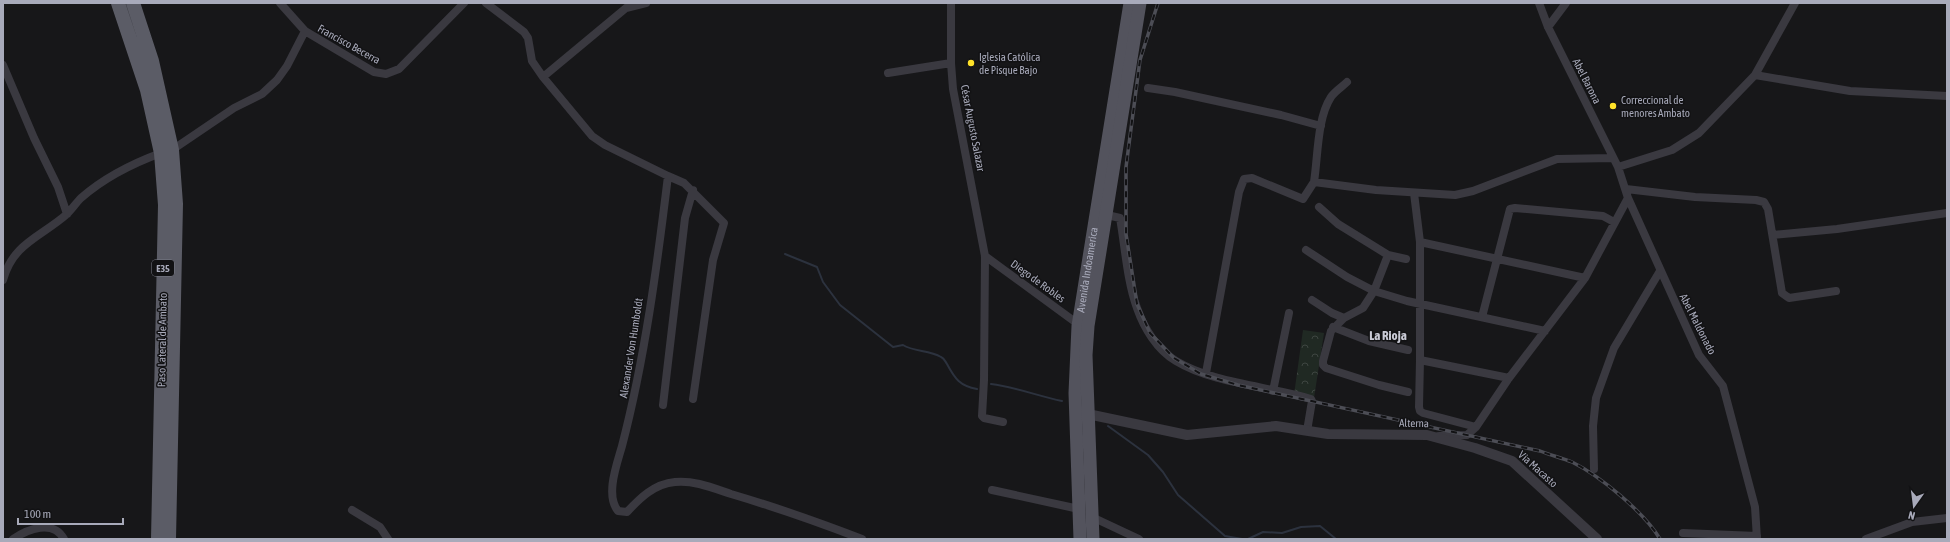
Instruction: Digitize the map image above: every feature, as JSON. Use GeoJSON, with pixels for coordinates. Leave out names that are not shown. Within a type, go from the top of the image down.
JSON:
{"type":"FeatureCollection","features":[{"type":"Feature","properties":{"kind":"highway"},"geometry":{"type":"LineString","coordinates":[[114,3],[134,66],[146,90]]}},
{"type":"Feature","properties":{"kind":"highway","name":"Paso Lateral de Ambato"},"geometry":{"type":"LineString","coordinates":[[118,3],[166,152],[158,539]]}},
{"type":"Feature","properties":{"kind":"highway","name":"Paso Lateral de Ambato"},"geometry":{"type":"LineString","coordinates":[[133,3],[152,61],[166,152],[176,204],[169,539]]}},
{"type":"Feature","properties":{"kind":"highway"},"geometry":{"type":"LineString","coordinates":[[138,3],[152,61]]}},
{"type":"Feature","properties":{"kind":"main road","name":"Avenida Indoamerica"},"geometry":{"type":"LineString","coordinates":[[1093,539],[1083,413],[1075,393],[1083,325],[1130,3]]}},
{"type":"Feature","properties":{"kind":"main road","name":"Avenida Indoamerica"},"geometry":{"type":"LineString","coordinates":[[1092,268],[1107,215],[1140,3]]}},
{"type":"Feature","properties":{"kind":"main road","name":"Avenida Indoamerica"},"geometry":{"type":"LineString","coordinates":[[1080,539],[1083,413]]}},
{"type":"Feature","properties":{"kind":"street","name":"Francisco Becerra"},"geometry":{"type":"LineString","coordinates":[[280,3],[305,31],[374,72],[386,74],[399,69],[464,3]]}},
{"type":"Feature","properties":{"kind":"street"},"geometry":{"type":"LineString","coordinates":[[486,3],[524,32],[528,38],[532,61],[543,77],[598,142],[684,183],[693,190],[724,223],[713,260],[693,399]]}},
{"type":"Feature","properties":{"kind":"street"},"geometry":{"type":"LineString","coordinates":[[543,77],[626,8],[646,3]]}},
{"type":"Feature","properties":{"kind":"street","name":"César Augusto Salazar"},"geometry":{"type":"LineString","coordinates":[[951,3],[951,63],[953,89],[985,256],[984,380],[982,416],[984,418],[1003,422]]}},
{"type":"Feature","properties":{"kind":"street","name":"Abel Barona"},"geometry":{"type":"LineString","coordinates":[[1539,3],[1548,27],[1618,167]]}},
{"type":"Feature","properties":{"kind":"street"},"geometry":{"type":"LineString","coordinates":[[1548,27],[1566,3]]}},
{"type":"Feature","properties":{"kind":"street"},"geometry":{"type":"LineString","coordinates":[[1618,167],[1672,150],[1687,142],[1711,121],[1755,75],[1795,3]]}},
{"type":"Feature","properties":{"kind":"street"},"geometry":{"type":"LineString","coordinates":[[3,280],[12,257],[20,248],[67,214],[93,188],[115,173],[139,161],[166,152],[234,108],[262,94],[277,80],[287,66],[305,31]]}},
{"type":"Feature","properties":{"kind":"street"},"geometry":{"type":"LineString","coordinates":[[888,73],[951,63]]}},
{"type":"Feature","properties":{"kind":"street"},"geometry":{"type":"LineString","coordinates":[[3,65],[34,138],[58,187],[67,214]]}},
{"type":"Feature","properties":{"kind":"street"},"geometry":{"type":"LineString","coordinates":[[1755,75],[1850,91],[1947,96]]}},
{"type":"Feature","properties":{"kind":"street"},"geometry":{"type":"LineString","coordinates":[[1206,373],[1221,283],[1242,182],[1244,179],[1252,178],[1303,199],[1314,182],[1321,126],[1326,107],[1332,96],[1347,82]]}},
{"type":"Feature","properties":{"kind":"street"},"geometry":{"type":"LineString","coordinates":[[1148,88],[1175,92],[1281,114],[1321,126]]}},
{"type":"Feature","properties":{"kind":"street"},"geometry":{"type":"LineString","coordinates":[[1314,182],[1376,190],[1455,195],[1465,194],[1557,159],[1613,158]]}},
{"type":"Feature","properties":{"kind":"street","name":"Abel Maldonado"},"geometry":{"type":"LineString","coordinates":[[1618,167],[1628,198],[1699,355],[1723,386],[1755,507],[1757,538]]}},
{"type":"Feature","properties":{"kind":"street","name":"Alexander Von Humboldt"},"geometry":{"type":"LineString","coordinates":[[668,176],[633,403],[615,474],[613,489],[615,507],[618,511],[627,512],[642,496],[657,486],[674,482],[692,482],[790,512],[862,539]]}},
{"type":"Feature","properties":{"kind":"street"},"geometry":{"type":"LineString","coordinates":[[1626,189],[1695,197],[1756,200],[1764,202],[1768,209],[1782,293],[1785,297],[1790,298],[1836,291]]}},
{"type":"Feature","properties":{"kind":"street"},"geometry":{"type":"LineString","coordinates":[[663,405],[686,218],[693,190]]}},
{"type":"Feature","properties":{"kind":"street"},"geometry":{"type":"LineString","coordinates":[[1414,193],[1420,242],[1420,411],[1476,427]]}},
{"type":"Feature","properties":{"kind":"street","name":"Alterna"},"geometry":{"type":"LineString","coordinates":[[1083,413],[1187,435],[1266,426],[1328,434],[1461,436],[1472,432],[1509,378],[1585,278],[1628,198]]}},
{"type":"Feature","properties":{"kind":"street"},"geometry":{"type":"LineString","coordinates":[[1319,207],[1338,224],[1388,255],[1406,259]]}},
{"type":"Feature","properties":{"kind":"street"},"geometry":{"type":"LineString","coordinates":[[1482,317],[1510,209],[1515,208],[1603,216],[1614,222]]}},
{"type":"Feature","properties":{"kind":"street"},"geometry":{"type":"LineString","coordinates":[[1773,235],[1837,229],[1947,213]]}},
{"type":"Feature","properties":{"kind":"street"},"geometry":{"type":"LineString","coordinates":[[1107,215],[1120,218],[1133,297],[1143,323],[1150,334],[1176,361],[1206,373],[1312,400],[1307,431]]}},
{"type":"Feature","properties":{"kind":"street"},"geometry":{"type":"LineString","coordinates":[[1420,242],[1585,278]]}},
{"type":"Feature","properties":{"kind":"street"},"geometry":{"type":"LineString","coordinates":[[1306,250],[1347,277],[1374,291],[1420,304],[1545,331]]}},
{"type":"Feature","properties":{"kind":"street"},"geometry":{"type":"LineString","coordinates":[[1388,255],[1374,291],[1363,308],[1344,318],[1333,327],[1323,365],[1326,368],[1379,385],[1408,392]]}},
{"type":"Feature","properties":{"kind":"street","name":"Diego de Robles"},"geometry":{"type":"LineString","coordinates":[[985,256],[1083,325]]}},
{"type":"Feature","properties":{"kind":"street"},"geometry":{"type":"LineString","coordinates":[[1594,469],[1593,426],[1596,398],[1614,348],[1660,271]]}},
{"type":"Feature","properties":{"kind":"street"},"geometry":{"type":"LineString","coordinates":[[1312,300],[1344,318]]}},
{"type":"Feature","properties":{"kind":"street"},"geometry":{"type":"LineString","coordinates":[[1273,391],[1289,313]]}},
{"type":"Feature","properties":{"kind":"street"},"geometry":{"type":"LineString","coordinates":[[1333,327],[1369,340],[1408,350]]}},
{"type":"Feature","properties":{"kind":"street"},"geometry":{"type":"LineString","coordinates":[[1420,360],[1509,378]]}},
{"type":"Feature","properties":{"kind":"street","name":"Via Macasto"},"geometry":{"type":"LineString","coordinates":[[1427,435],[1476,448],[1512,461],[1596,539]]}},
{"type":"Feature","properties":{"kind":"street"},"geometry":{"type":"LineString","coordinates":[[992,490],[1080,509]]}},
{"type":"Feature","properties":{"kind":"street"},"geometry":{"type":"LineString","coordinates":[[352,510],[380,527],[388,539]]}},
{"type":"Feature","properties":{"kind":"street"},"geometry":{"type":"LineString","coordinates":[[1092,517],[1139,539]]}},
{"type":"Feature","properties":{"kind":"street"},"geometry":{"type":"LineString","coordinates":[[1866,539],[1912,522],[1947,518]]}},
{"type":"Feature","properties":{"kind":"street"},"geometry":{"type":"LineString","coordinates":[[13,539],[28,532],[49,526],[60,532],[64,539]]}},
{"type":"Feature","properties":{"kind":"street"},"geometry":{"type":"LineString","coordinates":[[1683,533],[1757,538]]}},
{"type":"Feature","properties":{"kind":"green space"},"geometry":{"type":"Polygon","coordinates":[[[1303,330],[1324,333],[1314,398],[1294,395],[1303,330]]]}},
{"type":"Feature","properties":{"kind":"waterway"},"geometry":{"type":"LineString","coordinates":[[785,254],[817,267],[823,282],[840,305],[893,347],[903,345],[942,357],[953,374],[962,384],[977,389]]}},
{"type":"Feature","properties":{"kind":"waterway"},"geometry":{"type":"LineString","coordinates":[[991,384],[1009,387],[1062,401]]}},
{"type":"Feature","properties":{"kind":"waterway"},"geometry":{"type":"LineString","coordinates":[[1108,426],[1148,455],[1163,472],[1178,495],[1225,536],[1242,539]]}},
{"type":"Feature","properties":{"kind":"waterway"},"geometry":{"type":"LineString","coordinates":[[1248,539],[1263,532],[1282,533],[1301,527],[1320,526],[1336,539]]}},
{"type":"Feature","properties":{"kind":"railway"},"geometry":{"type":"LineString","coordinates":[[1158,3],[1140,60],[1126,167],[1126,234],[1137,304],[1150,333],[1174,358],[1201,374],[1238,385],[1540,451],[1572,462],[1608,485],[1633,506],[1660,539]]}},
{"type":"Feature","properties":{"kind":"place","name":"Iglesia Católica de Pisque Bajo"},"geometry":{"type":"Point","coordinates":[971,63]}},
{"type":"Feature","properties":{"kind":"place","name":"Correccional de menores Ambato"},"geometry":{"type":"Point","coordinates":[1613,106]}},
{"type":"Feature","properties":{"kind":"district","name":"La Rioja"},"geometry":{"type":"Point","coordinates":[1388,335]}}]}
